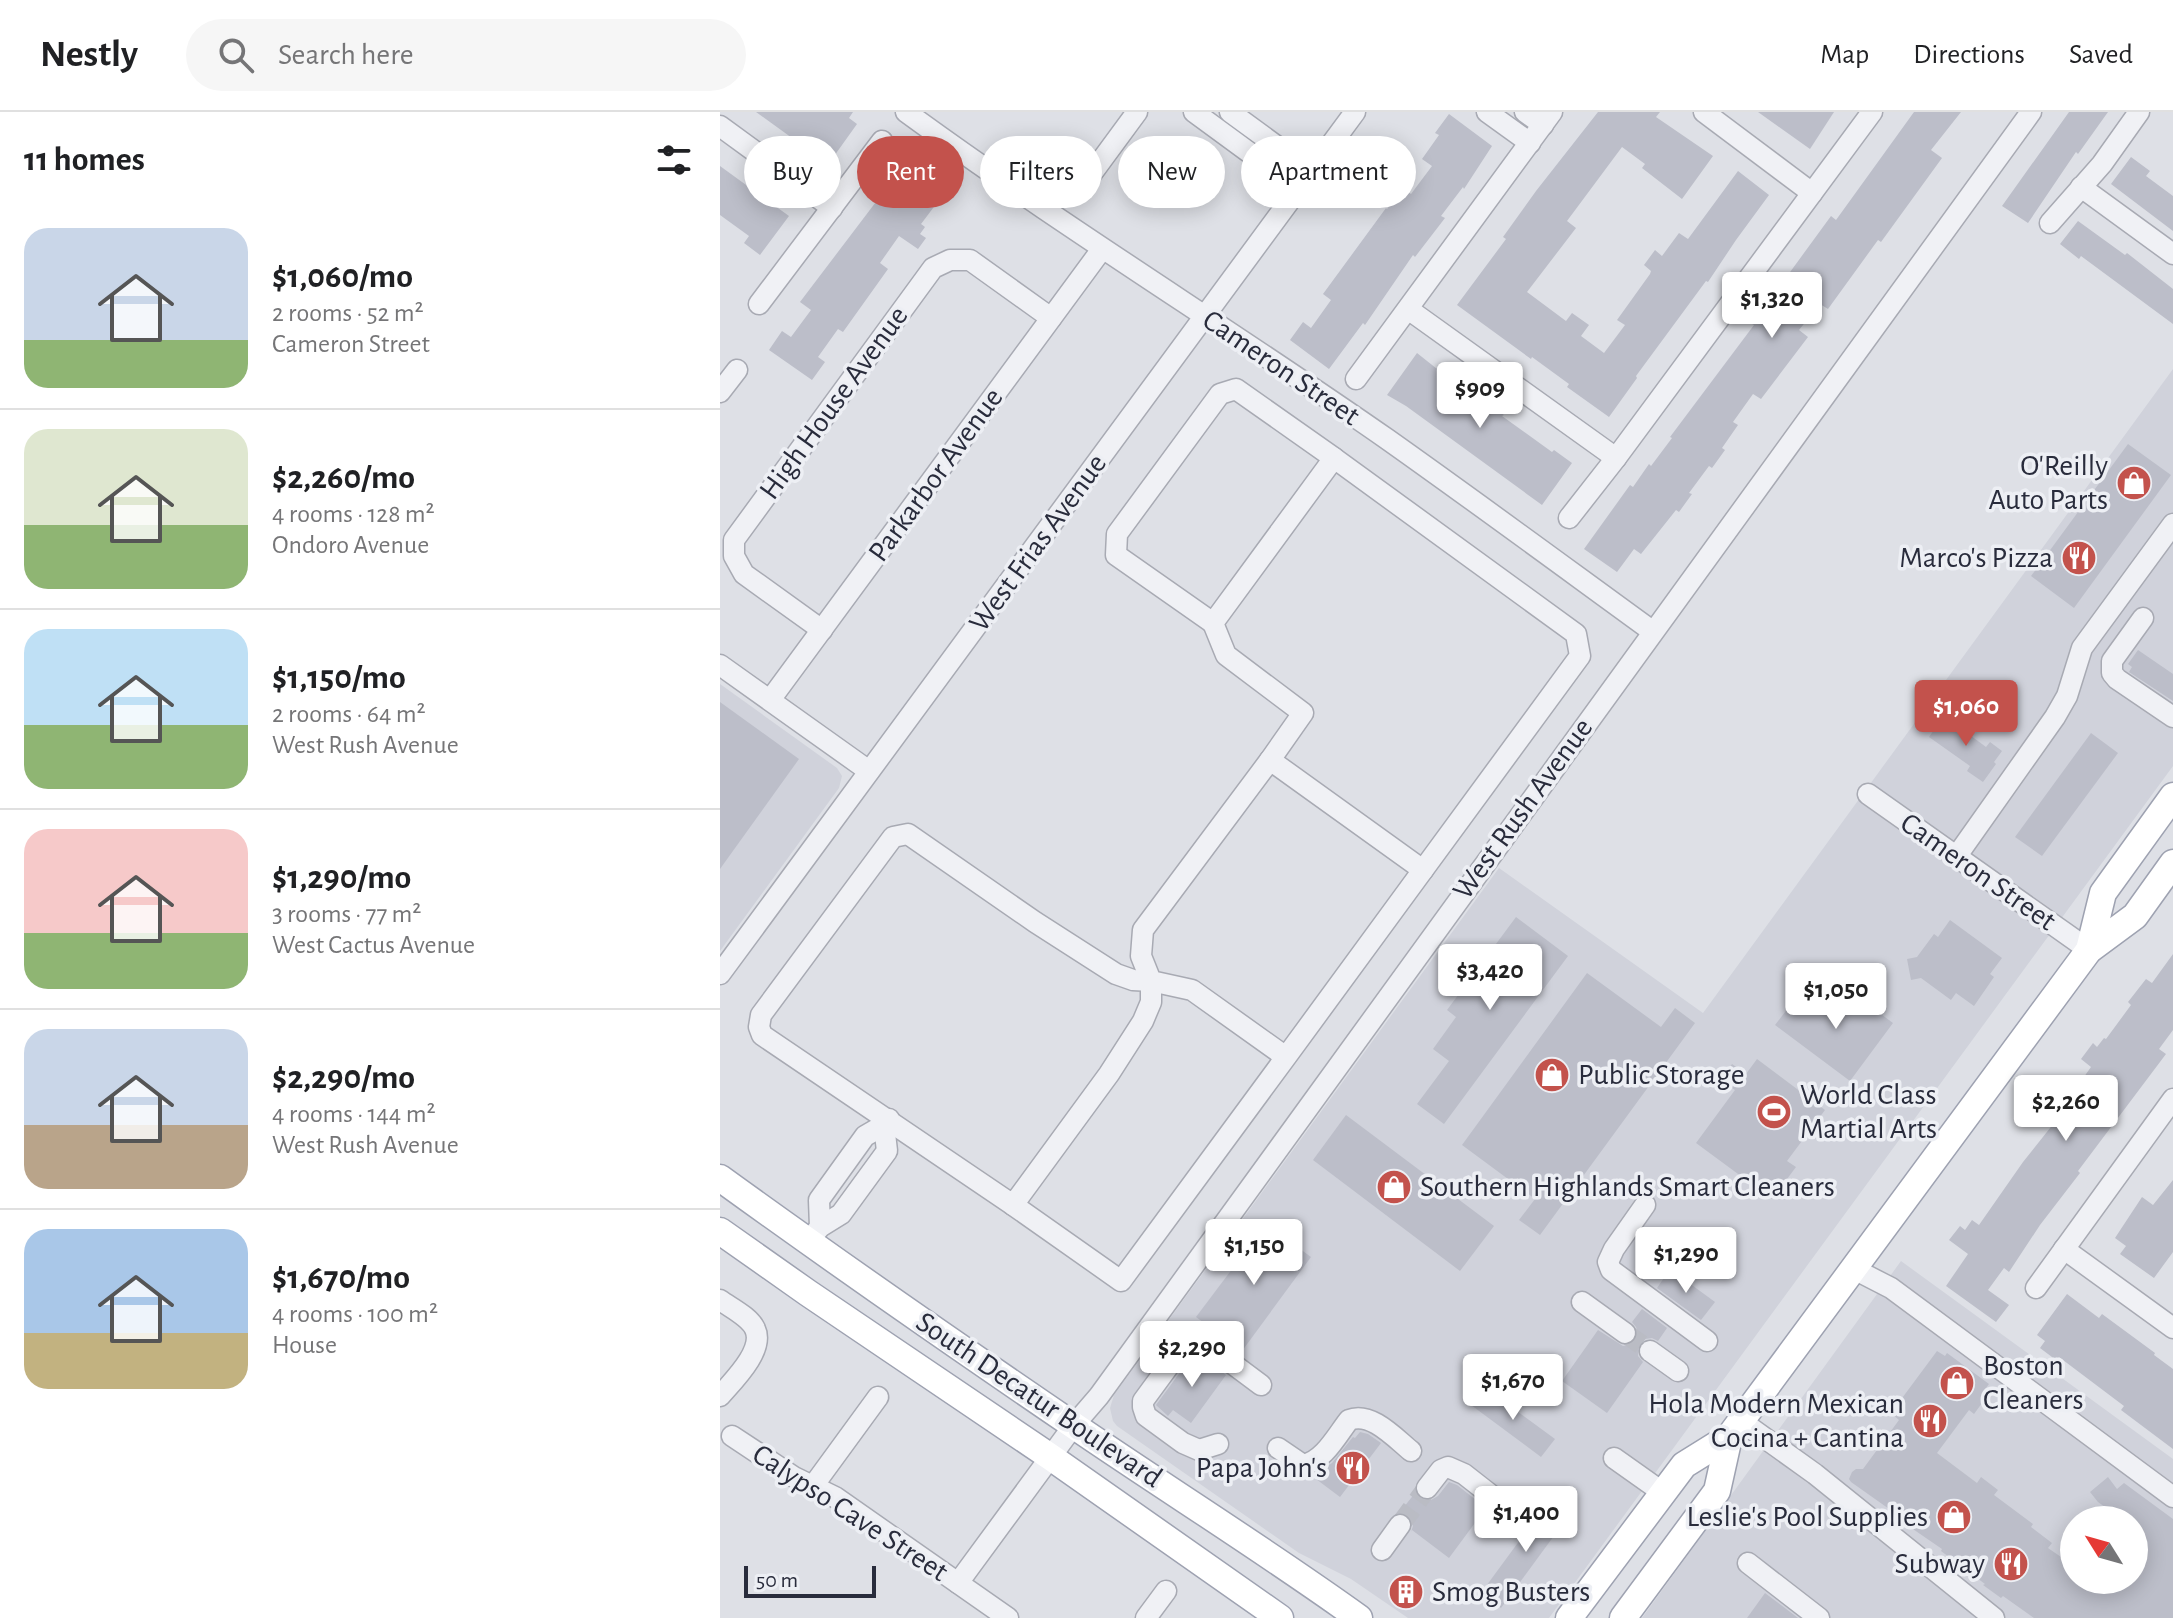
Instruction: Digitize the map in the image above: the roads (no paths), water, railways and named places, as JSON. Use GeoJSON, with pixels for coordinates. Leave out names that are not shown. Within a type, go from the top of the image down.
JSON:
{"type":"FeatureCollection","features":[{"type":"Feature","properties":{"kind":"main road"},"geometry":{"type":"LineString","coordinates":[[2089,950],[2103,893],[2173,796]]}},
{"type":"Feature","properties":{"kind":"main road"},"geometry":{"type":"LineString","coordinates":[[1569,1618],[1684,1465],[1735,1429],[2089,950],[2135,916],[2173,863]]}},
{"type":"Feature","properties":{"kind":"main road","name":"South Decatur Boulevard"},"geometry":{"type":"LineString","coordinates":[[720,1178],[814,1234],[1074,1425],[1359,1618]]}},
{"type":"Feature","properties":{"kind":"main road","name":"South Decatur Boulevard"},"geometry":{"type":"LineString","coordinates":[[720,1231],[1280,1618]]}},
{"type":"Feature","properties":{"kind":"main road"},"geometry":{"type":"LineString","coordinates":[[1623,1618],[1717,1491],[1735,1429]]}},
{"type":"Feature","properties":{"kind":"street","name":"Cameron Street"},"geometry":{"type":"LineString","coordinates":[[906,112],[1102,249],[1388,440],[1652,631]]}},
{"type":"Feature","properties":{"kind":"street"},"geometry":{"type":"LineString","coordinates":[[1194,112],[1216,118],[1241,139]]}},
{"type":"Feature","properties":{"kind":"street"},"geometry":{"type":"LineString","coordinates":[[1230,112],[1263,136]]}},
{"type":"Feature","properties":{"kind":"street","name":"West Frias Avenue"},"geometry":{"type":"LineString","coordinates":[[1338,136],[1355,112]]}},
{"type":"Feature","properties":{"kind":"street"},"geometry":{"type":"LineString","coordinates":[[1487,112],[1530,143]]}},
{"type":"Feature","properties":{"kind":"street"},"geometry":{"type":"LineString","coordinates":[[1356,379],[1548,119],[1525,112]]}},
{"type":"Feature","properties":{"kind":"street"},"geometry":{"type":"LineString","coordinates":[[1704,112],[1812,193]]}},
{"type":"Feature","properties":{"kind":"street"},"geometry":{"type":"LineString","coordinates":[[1569,518],[1872,112]]}},
{"type":"Feature","properties":{"kind":"street","name":"West Rush Avenue"},"geometry":{"type":"LineString","coordinates":[[958,1583],[1074,1425],[1099,1396],[2031,112]]}},
{"type":"Feature","properties":{"kind":"street"},"geometry":{"type":"LineString","coordinates":[[2050,223],[2102,164],[2139,112]]}},
{"type":"Feature","properties":{"kind":"street"},"geometry":{"type":"LineString","coordinates":[[1102,158],[1133,113]]}},
{"type":"Feature","properties":{"kind":"street"},"geometry":{"type":"LineString","coordinates":[[720,126],[744,144]]}},
{"type":"Feature","properties":{"kind":"street"},"geometry":{"type":"LineString","coordinates":[[841,196],[857,174]]}},
{"type":"Feature","properties":{"kind":"street"},"geometry":{"type":"LineString","coordinates":[[2081,187],[2173,254]]}},
{"type":"Feature","properties":{"kind":"street"},"geometry":{"type":"LineString","coordinates":[[759,304],[832,208]]}},
{"type":"Feature","properties":{"kind":"street","name":"West Frias Avenue"},"geometry":{"type":"LineString","coordinates":[[720,974],[1285,208]]}},
{"type":"Feature","properties":{"kind":"street","name":"Parkarbor Avenue"},"geometry":{"type":"LineString","coordinates":[[770,700],[1102,249]]}},
{"type":"Feature","properties":{"kind":"street","name":"High House Avenue"},"geometry":{"type":"LineString","coordinates":[[822,630],[744,574],[734,556],[734,540],[933,268],[950,260],[970,260],[1051,318]]}},
{"type":"Feature","properties":{"kind":"street"},"geometry":{"type":"LineString","coordinates":[[1408,309],[1616,458]]}},
{"type":"Feature","properties":{"kind":"street"},"geometry":{"type":"LineString","coordinates":[[720,392],[737,370]]}},
{"type":"Feature","properties":{"kind":"street"},"geometry":{"type":"LineString","coordinates":[[1013,1205],[1109,1074],[1143,1021],[1151,1002],[1151,981],[1141,956],[1143,930],[1303,713],[1226,655],[1213,623],[1116,555],[1117,534],[1220,394],[1236,389],[1576,634],[1580,656],[1286,1057],[1121,1281],[762,1035],[759,1027],[761,1015],[893,837],[908,834],[1116,974],[1133,980],[1151,981],[1192,990],[1286,1057]]}},
{"type":"Feature","properties":{"kind":"street"},"geometry":{"type":"LineString","coordinates":[[1213,623],[1334,458]]}},
{"type":"Feature","properties":{"kind":"street"},"geometry":{"type":"LineString","coordinates":[[1956,857],[2055,717],[2067,696],[2082,648],[2173,524]]}},
{"type":"Feature","properties":{"kind":"street"},"geometry":{"type":"LineString","coordinates":[[2143,618],[2112,661],[2112,673],[2173,717]]}},
{"type":"Feature","properties":{"kind":"street"},"geometry":{"type":"LineString","coordinates":[[720,665],[869,771]]}},
{"type":"Feature","properties":{"kind":"street"},"geometry":{"type":"LineString","coordinates":[[1270,760],[1423,870]]}},
{"type":"Feature","properties":{"kind":"street","name":"Cameron Street"},"geometry":{"type":"LineString","coordinates":[[1868,794],[2089,950]]}},
{"type":"Feature","properties":{"kind":"street"},"geometry":{"type":"LineString","coordinates":[[2036,1288],[2173,1099]]}},
{"type":"Feature","properties":{"kind":"street"},"geometry":{"type":"LineString","coordinates":[[814,1234],[841,1214],[887,1151],[886,1122]]}},
{"type":"Feature","properties":{"kind":"street"},"geometry":{"type":"LineString","coordinates":[[1645,1205],[1614,1249],[1608,1262],[1611,1270],[1707,1341]]}},
{"type":"Feature","properties":{"kind":"street"},"geometry":{"type":"LineString","coordinates":[[2064,1249],[2173,1328]]}},
{"type":"Feature","properties":{"kind":"street"},"geometry":{"type":"LineString","coordinates":[[1854,1269],[1891,1288],[2173,1497]]}},
{"type":"Feature","properties":{"kind":"street"},"geometry":{"type":"LineString","coordinates":[[720,1300],[750,1323],[756,1330],[757,1339],[756,1349],[749,1360],[720,1396]]}},
{"type":"Feature","properties":{"kind":"street"},"geometry":{"type":"LineString","coordinates":[[1582,1302],[1625,1333]]}},
{"type":"Feature","properties":{"kind":"street"},"geometry":{"type":"LineString","coordinates":[[1218,1444],[1199,1450],[1183,1443],[1146,1416],[1143,1401],[1187,1341],[1194,1337],[1261,1385]]}},
{"type":"Feature","properties":{"kind":"street"},"geometry":{"type":"LineString","coordinates":[[1650,1351],[1678,1371]]}},
{"type":"Feature","properties":{"kind":"street"},"geometry":{"type":"LineString","coordinates":[[813,1486],[878,1397]]}},
{"type":"Feature","properties":{"kind":"street"},"geometry":{"type":"LineString","coordinates":[[1278,1448],[1303,1465],[1312,1463],[1349,1420],[1356,1417],[1371,1420],[1411,1451]]}},
{"type":"Feature","properties":{"kind":"street"},"geometry":{"type":"LineString","coordinates":[[1735,1429],[1815,1474],[1994,1618]]}},
{"type":"Feature","properties":{"kind":"street","name":"Calypso Cave Street"},"geometry":{"type":"LineString","coordinates":[[732,1436],[794,1477],[835,1497],[1008,1618]]}},
{"type":"Feature","properties":{"kind":"street"},"geometry":{"type":"LineString","coordinates":[[1614,1458],[1662,1492]]}},
{"type":"Feature","properties":{"kind":"street"},"geometry":{"type":"LineString","coordinates":[[1427,1488],[1441,1470],[1448,1467],[1464,1474],[1519,1517]]}},
{"type":"Feature","properties":{"kind":"street"},"geometry":{"type":"LineString","coordinates":[[1382,1550],[1400,1525]]}},
{"type":"Feature","properties":{"kind":"street"},"geometry":{"type":"LineString","coordinates":[[1748,1563],[1819,1618]]}},
{"type":"Feature","properties":{"kind":"street"},"geometry":{"type":"LineString","coordinates":[[1146,1618],[1166,1591]]}},
{"type":"Feature","properties":{"kind":"tunnel"},"geometry":{"type":"LineString","coordinates":[[1625,1333],[1650,1351]]}},
{"type":"Feature","properties":{"kind":"tunnel"},"geometry":{"type":"LineString","coordinates":[[1400,1525],[1427,1488]]}},
{"type":"Feature","properties":{"kind":"place","name":"O'Reilly Auto Parts"},"geometry":{"type":"Point","coordinates":[2134,483]}},
{"type":"Feature","properties":{"kind":"place","name":"Marco's Pizza"},"geometry":{"type":"Point","coordinates":[2079,558]}},
{"type":"Feature","properties":{"kind":"place","name":"Public Storage"},"geometry":{"type":"Point","coordinates":[1552,1075]}},
{"type":"Feature","properties":{"kind":"place","name":"World Class Martial Arts"},"geometry":{"type":"Point","coordinates":[1774,1112]}},
{"type":"Feature","properties":{"kind":"place","name":"Southern Highlands Smart Cleaners"},"geometry":{"type":"Point","coordinates":[1394,1187]}},
{"type":"Feature","properties":{"kind":"place","name":"Boston Cleaners"},"geometry":{"type":"Point","coordinates":[1957,1383]}},
{"type":"Feature","properties":{"kind":"place","name":"Hola Modern Mexican Cocina + Cantina"},"geometry":{"type":"Point","coordinates":[1930,1421]}},
{"type":"Feature","properties":{"kind":"place","name":"Papa John's"},"geometry":{"type":"Point","coordinates":[1353,1468]}},
{"type":"Feature","properties":{"kind":"place","name":"Leslie's Pool Supplies"},"geometry":{"type":"Point","coordinates":[1954,1517]}},
{"type":"Feature","properties":{"kind":"place","name":"Subway"},"geometry":{"type":"Point","coordinates":[2011,1564]}},
{"type":"Feature","properties":{"kind":"place","name":"Smog Busters"},"geometry":{"type":"Point","coordinates":[1406,1592]}}]}
